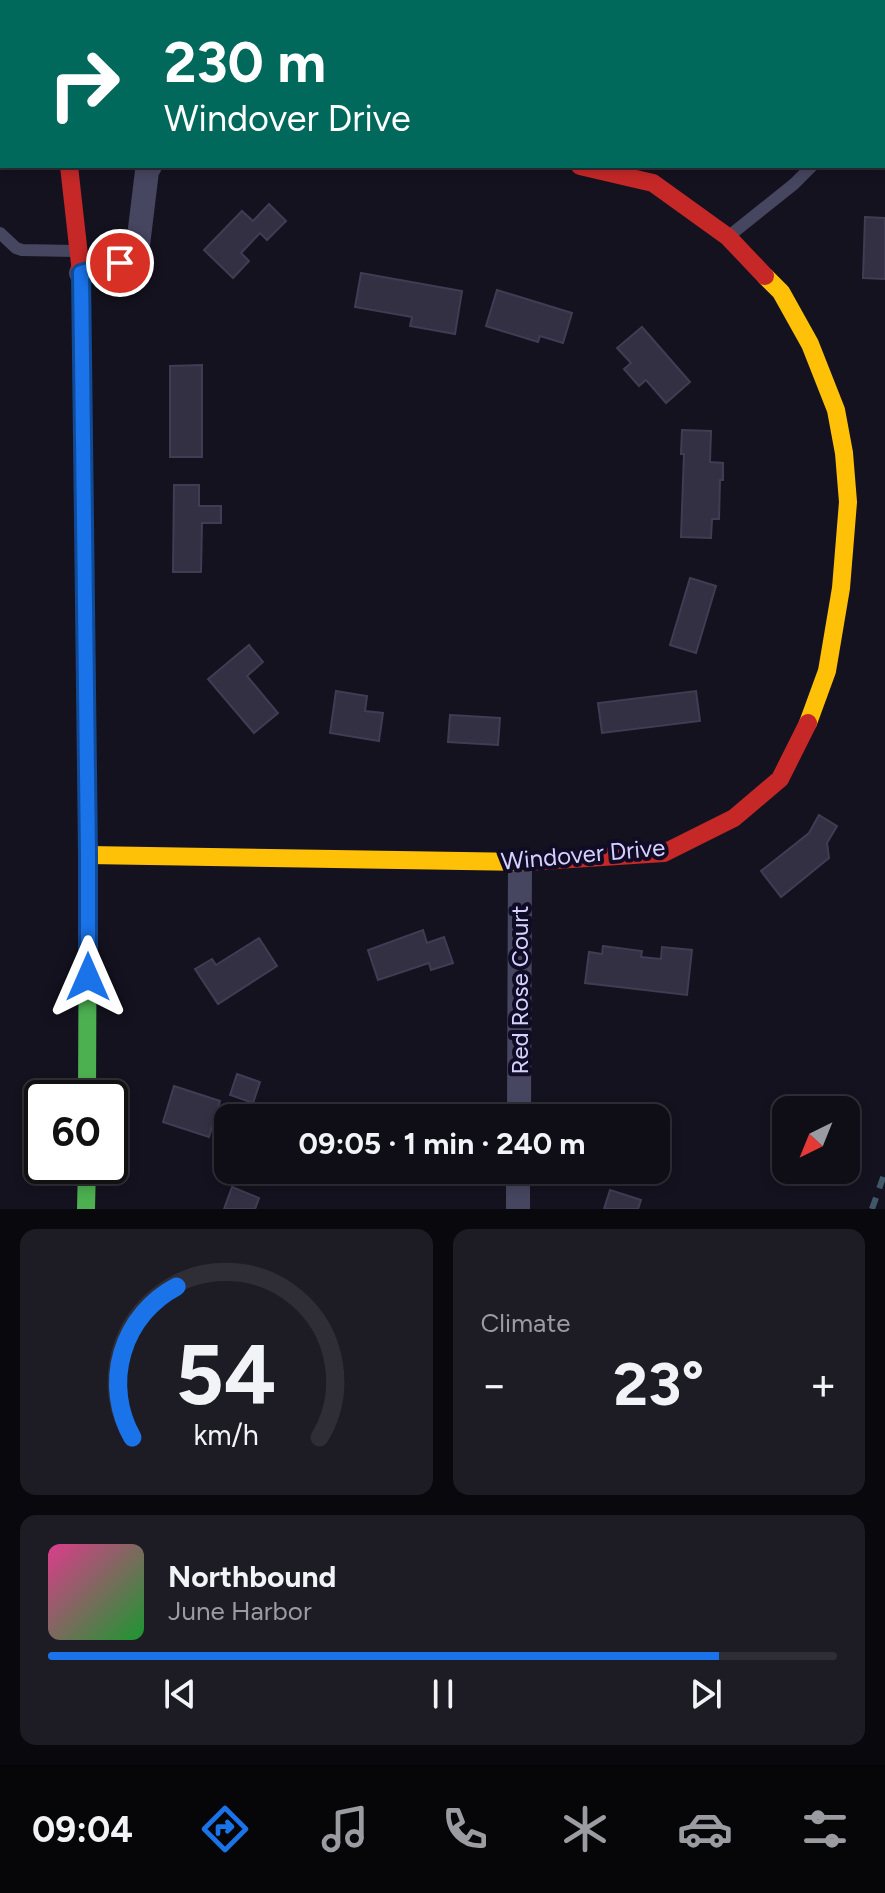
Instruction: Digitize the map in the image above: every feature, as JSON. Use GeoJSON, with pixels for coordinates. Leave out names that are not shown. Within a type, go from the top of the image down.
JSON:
{"type":"FeatureCollection","features":[{"type":"Feature","properties":{"kind":"street"},"geometry":{"type":"LineString","coordinates":[[69,168],[80,262],[88,855],[87,1080]]}},
{"type":"Feature","properties":{"kind":"street"},"geometry":{"type":"LineString","coordinates":[[80,262],[120,263],[138,245],[149,168]]}},
{"type":"Feature","properties":{"kind":"street","name":"Windover Drive"},"geometry":{"type":"LineString","coordinates":[[88,855],[520,862],[664,853],[734,818],[780,779],[805,731],[827,671],[841,588],[848,502],[836,410],[810,344],[781,292],[728,237],[653,183],[589,168]]}},
{"type":"Feature","properties":{"kind":"street","name":"Red Rose Court"},"geometry":{"type":"LineString","coordinates":[[519,1104],[520,862]]}},
{"type":"Feature","properties":{"kind":"street"},"geometry":{"type":"LineString","coordinates":[[86,1209],[87,1184]]}},
{"type":"Feature","properties":{"kind":"street"},"geometry":{"type":"LineString","coordinates":[[518,1184],[518,1209]]}},
{"type":"Feature","properties":{"kind":"lane"},"geometry":{"type":"LineString","coordinates":[[728,237],[810,168]]}},
{"type":"Feature","properties":{"kind":"lane"},"geometry":{"type":"LineString","coordinates":[[0,233],[16,248],[80,262]]}},
{"type":"Feature","properties":{"kind":"building"},"geometry":{"type":"Polygon","coordinates":[[[269,204],[286,221],[267,240],[260,233],[241,253],[249,261],[233,278],[204,250],[242,211],[253,221],[269,204]]]}},
{"type":"Feature","properties":{"kind":"building"},"geometry":{"type":"Polygon","coordinates":[[[865,217],[885,218],[885,279],[863,278],[865,217]]]}},
{"type":"Feature","properties":{"kind":"building"},"geometry":{"type":"Polygon","coordinates":[[[361,273],[462,291],[455,334],[410,326],[412,317],[355,307],[361,273]]]}},
{"type":"Feature","properties":{"kind":"building"},"geometry":{"type":"Polygon","coordinates":[[[497,290],[572,313],[563,343],[540,336],[538,342],[486,326],[497,290]]]}},
{"type":"Feature","properties":{"kind":"building"},"geometry":{"type":"Polygon","coordinates":[[[642,327],[690,382],[666,403],[646,380],[639,386],[624,369],[631,363],[617,348],[642,327]]]}},
{"type":"Feature","properties":{"kind":"building"},"geometry":{"type":"Polygon","coordinates":[[[202,365],[202,457],[170,457],[170,366],[202,365]]]}},
{"type":"Feature","properties":{"kind":"building"},"geometry":{"type":"Polygon","coordinates":[[[682,430],[711,431],[710,462],[723,463],[719,519],[712,519],[711,538],[681,537],[682,430]]]}},
{"type":"Feature","properties":{"kind":"building"},"geometry":{"type":"Polygon","coordinates":[[[174,485],[199,485],[199,506],[221,506],[221,523],[202,523],[201,572],[173,572],[174,485]]]}},
{"type":"Feature","properties":{"kind":"building"},"geometry":{"type":"Polygon","coordinates":[[[690,578],[716,586],[696,653],[670,645],[690,578]]]}},
{"type":"Feature","properties":{"kind":"building"},"geometry":{"type":"Polygon","coordinates":[[[249,645],[263,662],[247,676],[278,713],[254,733],[208,679],[249,645]]]}},
{"type":"Feature","properties":{"kind":"building"},"geometry":{"type":"Polygon","coordinates":[[[336,691],[367,696],[365,711],[383,713],[379,741],[330,733],[336,691]]]}},
{"type":"Feature","properties":{"kind":"building"},"geometry":{"type":"Polygon","coordinates":[[[696,691],[700,721],[602,733],[598,703],[696,691]]]}},
{"type":"Feature","properties":{"kind":"building"},"geometry":{"type":"Polygon","coordinates":[[[450,715],[500,718],[498,745],[448,742],[450,715]]]}},
{"type":"Feature","properties":{"kind":"building"},"geometry":{"type":"Polygon","coordinates":[[[819,815],[837,826],[827,843],[829,858],[781,897],[761,871],[809,833],[819,815]]]}},
{"type":"Feature","properties":{"kind":"building"},"geometry":{"type":"Polygon","coordinates":[[[423,930],[427,943],[444,937],[453,963],[431,970],[429,963],[378,980],[368,950],[423,930]]]}},
{"type":"Feature","properties":{"kind":"building"},"geometry":{"type":"Polygon","coordinates":[[[259,938],[277,966],[218,1004],[195,969],[212,959],[216,965],[259,938]]]}},
{"type":"Feature","properties":{"kind":"building"},"geometry":{"type":"Polygon","coordinates":[[[603,946],[642,951],[641,957],[661,959],[662,947],[692,950],[687,995],[585,983],[589,952],[602,954],[603,946]]]}},
{"type":"Feature","properties":{"kind":"building"},"geometry":{"type":"Polygon","coordinates":[[[237,1074],[260,1082],[253,1103],[230,1095],[237,1074]]]}},
{"type":"Feature","properties":{"kind":"building"},"geometry":{"type":"Polygon","coordinates":[[[174,1086],[220,1101],[214,1104],[214,1121],[209,1137],[163,1122],[174,1086]]]}},
{"type":"Feature","properties":{"kind":"building"},"geometry":{"type":"Polygon","coordinates":[[[232,1187],[259,1198],[255,1209],[224,1209],[232,1187]]]}},
{"type":"Feature","properties":{"kind":"building"},"geometry":{"type":"Polygon","coordinates":[[[610,1190],[641,1200],[638,1209],[604,1209],[610,1190]]]}},
{"type":"Feature","properties":{"kind":"railway"},"geometry":{"type":"LineString","coordinates":[[872,1209],[885,1172]]}},
{"type":"Feature","properties":{"kind":"traffic: fast"},"geometry":{"type":"LineString","coordinates":[[85,629],[87,1080]]}},
{"type":"Feature","properties":{"kind":"traffic: fast"},"geometry":{"type":"LineString","coordinates":[[86,1209],[87,1184]]}},
{"type":"Feature","properties":{"kind":"traffic: slow"},"geometry":{"type":"LineString","coordinates":[[765,276],[781,292],[810,344],[836,410],[844,453],[848,502],[841,588],[827,671],[808,723]]}},
{"type":"Feature","properties":{"kind":"traffic: slow"},"geometry":{"type":"LineString","coordinates":[[88,855],[526,862]]}},
{"type":"Feature","properties":{"kind":"traffic: jam"},"geometry":{"type":"LineString","coordinates":[[69,168],[81,273],[85,629]]}},
{"type":"Feature","properties":{"kind":"traffic: jam"},"geometry":{"type":"LineString","coordinates":[[589,168],[653,183],[728,237],[765,276]]}},
{"type":"Feature","properties":{"kind":"traffic: jam"},"geometry":{"type":"LineString","coordinates":[[526,862],[664,853],[734,818],[780,779],[808,723]]}},
{"type":"Feature","properties":{"kind":"route"},"geometry":{"type":"LineString","coordinates":[[88,977],[81,273],[120,263]]}}]}
